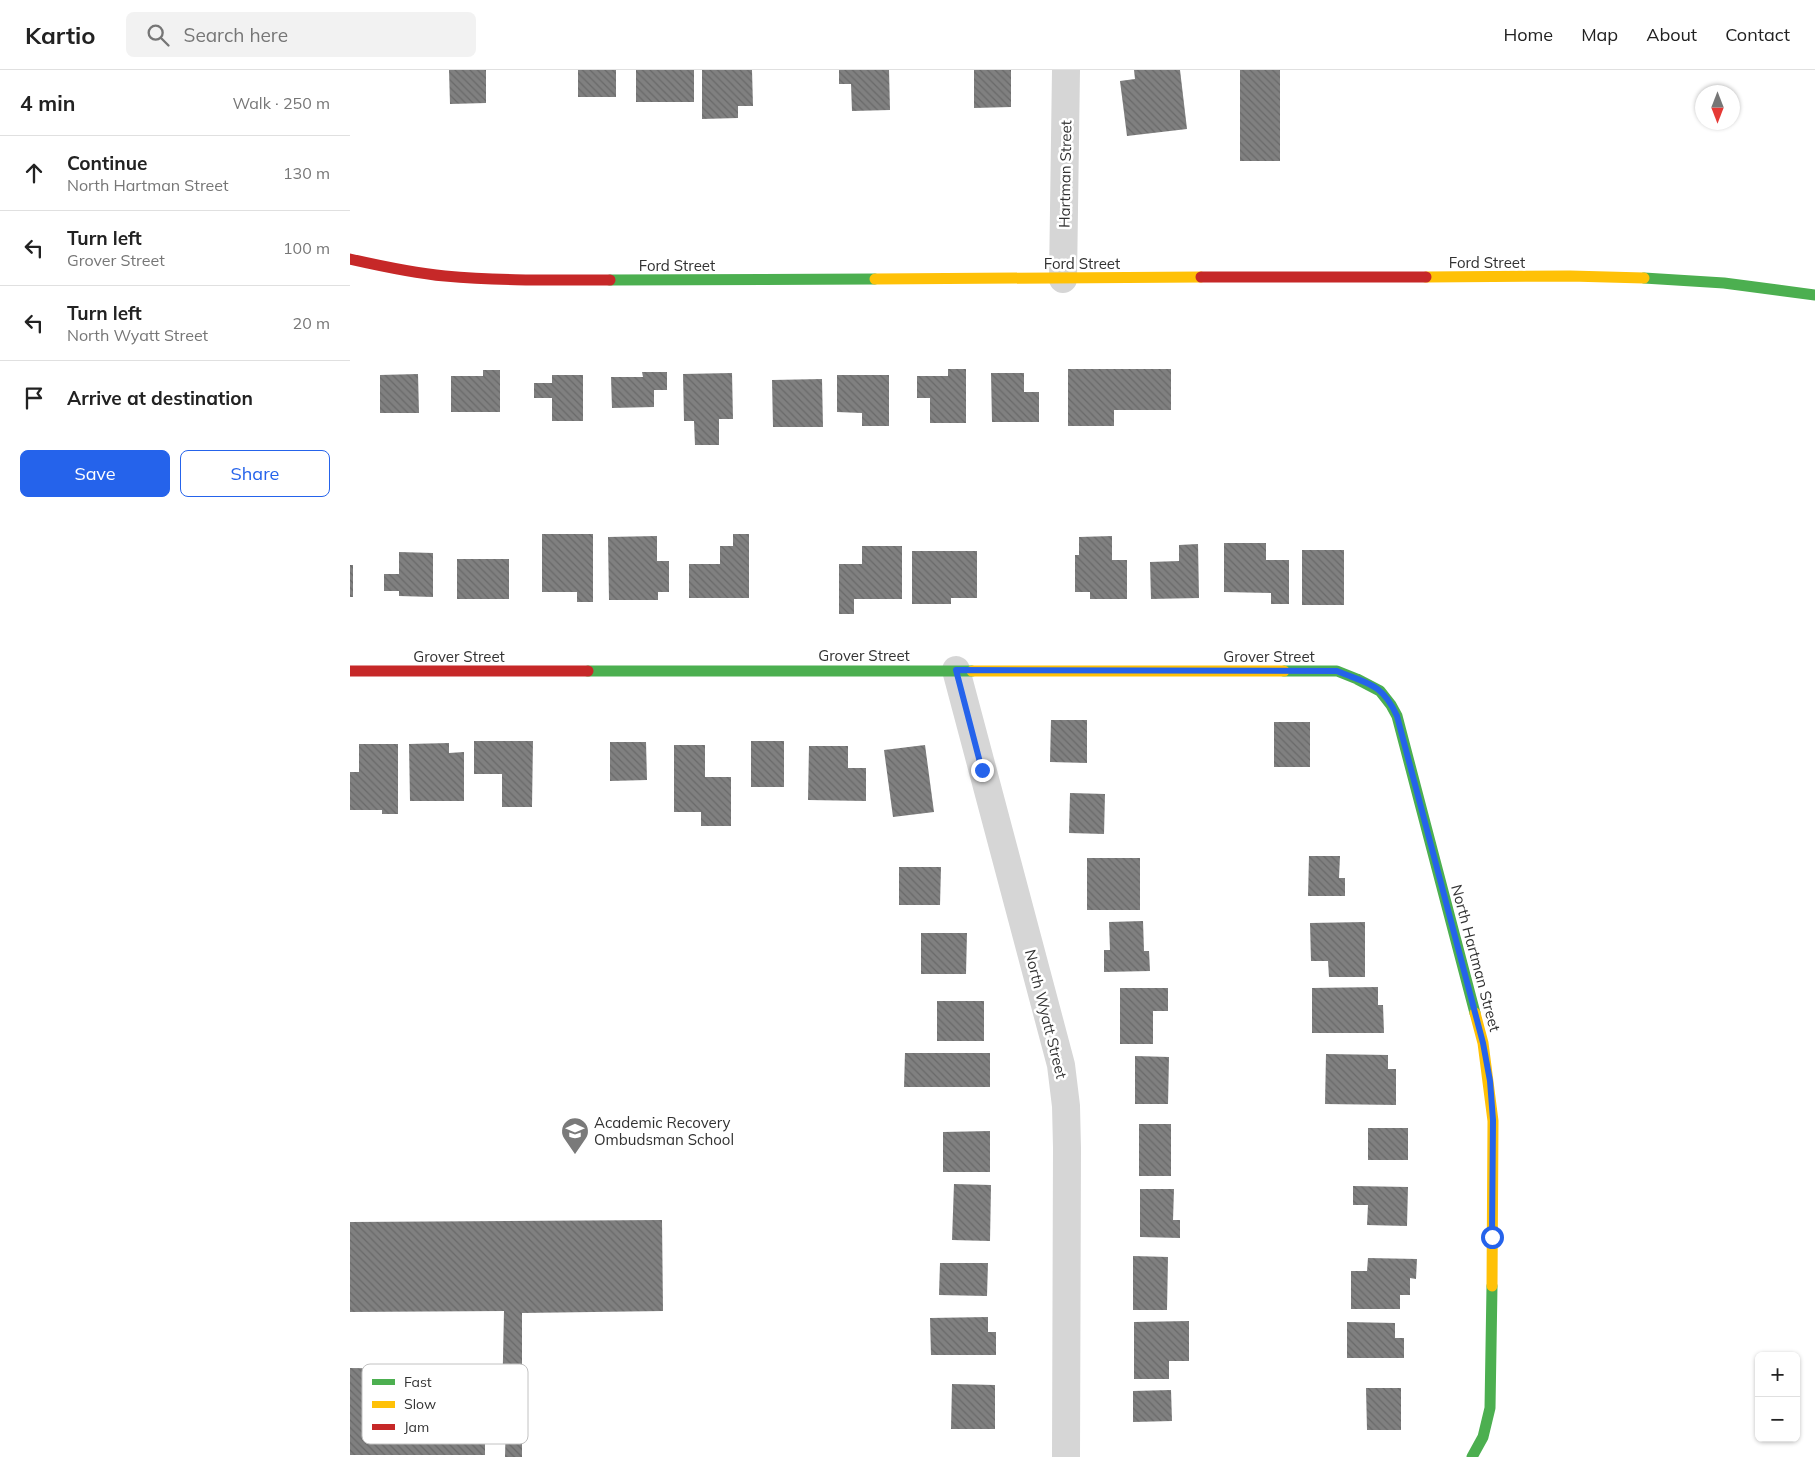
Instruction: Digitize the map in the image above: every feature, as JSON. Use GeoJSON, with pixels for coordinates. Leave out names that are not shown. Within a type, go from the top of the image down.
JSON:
{"type":"FeatureCollection","features":[{"type":"Feature","properties":{"kind":"street","name":"Hartman Street"},"geometry":{"type":"LineString","coordinates":[[1063,278],[1066,70]]}},
{"type":"Feature","properties":{"kind":"street","name":"Ford Street"},"geometry":{"type":"LineString","coordinates":[[350,259],[414,272],[527,280],[1623,277],[1739,285],[1815,295]]}},
{"type":"Feature","properties":{"kind":"street","name":"North Wyatt Street"},"geometry":{"type":"LineString","coordinates":[[956,670],[1062,1065],[1066,1106],[1067,1148],[1066,1457]]}},
{"type":"Feature","properties":{"kind":"street","name":"Grover Street"},"geometry":{"type":"LineString","coordinates":[[350,671],[1337,671],[1376,686]]}},
{"type":"Feature","properties":{"kind":"street","name":"North Hartman Street"},"geometry":{"type":"LineString","coordinates":[[1376,686],[1391,702],[1397,716],[1483,1043],[1490,1081],[1493,1120],[1491,1400],[1489,1420],[1483,1439],[1472,1457]]}},
{"type":"Feature","properties":{"kind":"building"},"geometry":{"type":"Polygon","coordinates":[[[449,70],[486,70],[486,103],[450,104],[449,70]]]}},
{"type":"Feature","properties":{"kind":"building"},"geometry":{"type":"Polygon","coordinates":[[[578,70],[616,70],[616,97],[578,97],[578,70]]]}},
{"type":"Feature","properties":{"kind":"building"},"geometry":{"type":"Polygon","coordinates":[[[636,70],[694,70],[694,102],[636,102],[636,70]]]}},
{"type":"Feature","properties":{"kind":"building"},"geometry":{"type":"Polygon","coordinates":[[[702,70],[752,70],[753,106],[738,106],[738,118],[702,119],[702,70]]]}},
{"type":"Feature","properties":{"kind":"building"},"geometry":{"type":"Polygon","coordinates":[[[839,70],[889,70],[890,110],[852,111],[851,84],[839,84],[839,70]]]}},
{"type":"Feature","properties":{"kind":"building"},"geometry":{"type":"Polygon","coordinates":[[[974,70],[1011,70],[1011,107],[974,108],[974,70]]]}},
{"type":"Feature","properties":{"kind":"building"},"geometry":{"type":"Polygon","coordinates":[[[1134,70],[1180,70],[1187,129],[1127,136],[1120,81],[1135,79],[1134,70]]]}},
{"type":"Feature","properties":{"kind":"building"},"geometry":{"type":"Polygon","coordinates":[[[1240,70],[1280,70],[1280,161],[1240,161],[1240,70]]]}},
{"type":"Feature","properties":{"kind":"building"},"geometry":{"type":"Polygon","coordinates":[[[948,369],[966,369],[966,423],[930,423],[930,398],[917,398],[917,376],[948,376],[948,369]]]}},
{"type":"Feature","properties":{"kind":"building"},"geometry":{"type":"Polygon","coordinates":[[[1068,369],[1171,369],[1171,410],[1114,410],[1114,426],[1068,426],[1068,369]]]}},
{"type":"Feature","properties":{"kind":"building"},"geometry":{"type":"Polygon","coordinates":[[[483,370],[500,370],[500,412],[451,412],[451,376],[483,376],[483,370]]]}},
{"type":"Feature","properties":{"kind":"building"},"geometry":{"type":"Polygon","coordinates":[[[642,372],[667,372],[667,390],[654,390],[654,407],[612,408],[611,377],[643,377],[642,372]]]}},
{"type":"Feature","properties":{"kind":"building"},"geometry":{"type":"Polygon","coordinates":[[[732,373],[733,419],[719,419],[719,445],[695,445],[694,421],[684,421],[683,374],[732,373]]]}},
{"type":"Feature","properties":{"kind":"building"},"geometry":{"type":"Polygon","coordinates":[[[991,373],[1024,373],[1024,392],[1039,392],[1039,422],[992,422],[991,373]]]}},
{"type":"Feature","properties":{"kind":"building"},"geometry":{"type":"Polygon","coordinates":[[[418,374],[419,413],[380,413],[380,375],[418,374]]]}},
{"type":"Feature","properties":{"kind":"building"},"geometry":{"type":"Polygon","coordinates":[[[552,375],[583,375],[583,421],[552,421],[552,398],[534,398],[534,383],[552,383],[552,375]]]}},
{"type":"Feature","properties":{"kind":"building"},"geometry":{"type":"Polygon","coordinates":[[[837,375],[889,375],[889,426],[862,426],[862,413],[837,412],[837,375]]]}},
{"type":"Feature","properties":{"kind":"building"},"geometry":{"type":"Polygon","coordinates":[[[822,379],[823,427],[773,427],[772,380],[822,379]]]}},
{"type":"Feature","properties":{"kind":"building"},"geometry":{"type":"Polygon","coordinates":[[[542,534],[593,534],[593,602],[577,602],[577,592],[542,592],[542,534]]]}},
{"type":"Feature","properties":{"kind":"building"},"geometry":{"type":"Polygon","coordinates":[[[733,534],[749,534],[749,598],[689,598],[689,564],[720,564],[720,546],[733,546],[733,534]]]}},
{"type":"Feature","properties":{"kind":"building"},"geometry":{"type":"Polygon","coordinates":[[[657,536],[657,561],[669,561],[669,592],[658,592],[658,600],[609,600],[608,537],[657,536]]]}},
{"type":"Feature","properties":{"kind":"building"},"geometry":{"type":"Polygon","coordinates":[[[1112,536],[1112,560],[1127,560],[1127,599],[1090,599],[1090,592],[1075,592],[1075,555],[1079,555],[1079,537],[1112,536]]]}},
{"type":"Feature","properties":{"kind":"building"},"geometry":{"type":"Polygon","coordinates":[[[1224,543],[1266,543],[1266,560],[1289,560],[1289,604],[1271,604],[1271,593],[1224,592],[1224,543]]]}},
{"type":"Feature","properties":{"kind":"building"},"geometry":{"type":"Polygon","coordinates":[[[1198,544],[1199,598],[1151,599],[1150,562],[1179,561],[1179,545],[1198,544]]]}},
{"type":"Feature","properties":{"kind":"building"},"geometry":{"type":"Polygon","coordinates":[[[862,546],[902,546],[902,599],[854,599],[854,614],[839,614],[839,564],[862,564],[862,546]]]}},
{"type":"Feature","properties":{"kind":"building"},"geometry":{"type":"Polygon","coordinates":[[[1302,550],[1344,550],[1344,605],[1302,605],[1302,550]]]}},
{"type":"Feature","properties":{"kind":"building"},"geometry":{"type":"Polygon","coordinates":[[[912,551],[977,551],[977,598],[951,598],[951,604],[912,604],[912,551]]]}},
{"type":"Feature","properties":{"kind":"building"},"geometry":{"type":"Polygon","coordinates":[[[399,552],[433,553],[433,597],[399,596],[399,591],[384,591],[384,574],[399,574],[399,552]]]}},
{"type":"Feature","properties":{"kind":"building"},"geometry":{"type":"Polygon","coordinates":[[[457,559],[509,559],[509,599],[457,599],[457,559]]]}},
{"type":"Feature","properties":{"kind":"building"},"geometry":{"type":"Polygon","coordinates":[[[350,565],[353,565],[353,597],[350,597],[350,565]]]}},
{"type":"Feature","properties":{"kind":"building"},"geometry":{"type":"Polygon","coordinates":[[[1051,720],[1087,720],[1087,763],[1050,762],[1051,720]]]}},
{"type":"Feature","properties":{"kind":"building"},"geometry":{"type":"Polygon","coordinates":[[[1274,722],[1310,722],[1310,767],[1274,767],[1274,722]]]}},
{"type":"Feature","properties":{"kind":"building"},"geometry":{"type":"Polygon","coordinates":[[[474,741],[533,741],[532,807],[502,807],[502,774],[474,774],[474,741]]]}},
{"type":"Feature","properties":{"kind":"building"},"geometry":{"type":"Polygon","coordinates":[[[751,741],[784,741],[784,787],[751,787],[751,741]]]}},
{"type":"Feature","properties":{"kind":"building"},"geometry":{"type":"Polygon","coordinates":[[[610,742],[646,742],[647,780],[610,781],[610,742]]]}},
{"type":"Feature","properties":{"kind":"building"},"geometry":{"type":"Polygon","coordinates":[[[449,743],[449,753],[464,752],[464,801],[410,801],[409,744],[449,743]]]}},
{"type":"Feature","properties":{"kind":"building"},"geometry":{"type":"Polygon","coordinates":[[[359,744],[398,744],[398,814],[382,814],[382,810],[350,810],[350,772],[359,772],[359,744]]]}},
{"type":"Feature","properties":{"kind":"building"},"geometry":{"type":"Polygon","coordinates":[[[674,745],[705,745],[705,777],[731,777],[731,826],[701,826],[701,812],[674,812],[674,745]]]}},
{"type":"Feature","properties":{"kind":"building"},"geometry":{"type":"Polygon","coordinates":[[[925,745],[934,812],[893,817],[884,750],[925,745]]]}},
{"type":"Feature","properties":{"kind":"building"},"geometry":{"type":"Polygon","coordinates":[[[809,746],[848,746],[848,768],[866,768],[866,801],[808,800],[809,746]]]}},
{"type":"Feature","properties":{"kind":"building"},"geometry":{"type":"Polygon","coordinates":[[[1070,793],[1105,794],[1104,834],[1069,833],[1070,793]]]}},
{"type":"Feature","properties":{"kind":"building"},"geometry":{"type":"Polygon","coordinates":[[[1309,856],[1340,856],[1339,878],[1345,878],[1345,896],[1308,896],[1309,856]]]}},
{"type":"Feature","properties":{"kind":"building"},"geometry":{"type":"Polygon","coordinates":[[[1087,858],[1140,858],[1140,910],[1087,910],[1087,858]]]}},
{"type":"Feature","properties":{"kind":"building"},"geometry":{"type":"Polygon","coordinates":[[[899,867],[941,867],[940,905],[899,905],[899,867]]]}},
{"type":"Feature","properties":{"kind":"building"},"geometry":{"type":"Polygon","coordinates":[[[1143,921],[1144,951],[1149,951],[1150,971],[1104,972],[1104,950],[1110,950],[1109,922],[1143,921]]]}},
{"type":"Feature","properties":{"kind":"building"},"geometry":{"type":"Polygon","coordinates":[[[1365,922],[1365,977],[1329,977],[1328,961],[1311,961],[1310,923],[1365,922]]]}},
{"type":"Feature","properties":{"kind":"building"},"geometry":{"type":"Polygon","coordinates":[[[921,933],[967,933],[966,974],[921,974],[921,933]]]}},
{"type":"Feature","properties":{"kind":"building"},"geometry":{"type":"Polygon","coordinates":[[[1378,987],[1378,1005],[1383,1005],[1384,1033],[1312,1033],[1312,988],[1378,987]]]}},
{"type":"Feature","properties":{"kind":"building"},"geometry":{"type":"Polygon","coordinates":[[[1120,988],[1168,988],[1168,1011],[1153,1011],[1153,1044],[1120,1044],[1120,988]]]}},
{"type":"Feature","properties":{"kind":"building"},"geometry":{"type":"Polygon","coordinates":[[[937,1001],[984,1001],[984,1041],[937,1041],[937,1001]]]}},
{"type":"Feature","properties":{"kind":"building"},"geometry":{"type":"Polygon","coordinates":[[[905,1053],[990,1053],[990,1087],[904,1087],[905,1053]]]}},
{"type":"Feature","properties":{"kind":"building"},"geometry":{"type":"Polygon","coordinates":[[[1326,1054],[1388,1055],[1388,1069],[1396,1069],[1396,1105],[1325,1104],[1326,1054]]]}},
{"type":"Feature","properties":{"kind":"building"},"geometry":{"type":"Polygon","coordinates":[[[1135,1056],[1169,1057],[1168,1104],[1135,1104],[1135,1056]]]}},
{"type":"Feature","properties":{"kind":"building"},"geometry":{"type":"Polygon","coordinates":[[[1139,1124],[1171,1124],[1171,1176],[1139,1176],[1139,1124]]]}},
{"type":"Feature","properties":{"kind":"building"},"geometry":{"type":"Polygon","coordinates":[[[1368,1128],[1408,1128],[1408,1160],[1368,1160],[1368,1128]]]}},
{"type":"Feature","properties":{"kind":"building"},"geometry":{"type":"Polygon","coordinates":[[[990,1131],[990,1172],[943,1172],[943,1132],[990,1131]]]}},
{"type":"Feature","properties":{"kind":"building"},"geometry":{"type":"Polygon","coordinates":[[[954,1184],[991,1185],[990,1241],[952,1240],[954,1184]]]}},
{"type":"Feature","properties":{"kind":"building"},"geometry":{"type":"Polygon","coordinates":[[[1353,1186],[1408,1187],[1407,1226],[1367,1225],[1368,1205],[1353,1205],[1353,1186]]]}},
{"type":"Feature","properties":{"kind":"building"},"geometry":{"type":"Polygon","coordinates":[[[1140,1189],[1174,1189],[1173,1220],[1180,1220],[1180,1238],[1140,1237],[1140,1189]]]}},
{"type":"Feature","properties":{"kind":"building"},"geometry":{"type":"Polygon","coordinates":[[[662,1220],[663,1311],[522,1313],[522,1364],[503,1364],[504,1311],[350,1312],[350,1222],[662,1220]]]}},
{"type":"Feature","properties":{"kind":"building"},"geometry":{"type":"Polygon","coordinates":[[[1133,1256],[1168,1257],[1167,1310],[1133,1310],[1133,1256]]]}},
{"type":"Feature","properties":{"kind":"building"},"geometry":{"type":"Polygon","coordinates":[[[1368,1258],[1417,1259],[1416,1279],[1410,1278],[1410,1295],[1400,1295],[1400,1309],[1351,1309],[1351,1271],[1367,1271],[1368,1258]]]}},
{"type":"Feature","properties":{"kind":"building"},"geometry":{"type":"Polygon","coordinates":[[[940,1263],[988,1263],[987,1296],[939,1295],[940,1263]]]}},
{"type":"Feature","properties":{"kind":"building"},"geometry":{"type":"Polygon","coordinates":[[[988,1317],[988,1332],[996,1332],[996,1355],[931,1355],[930,1318],[988,1317]]]}},
{"type":"Feature","properties":{"kind":"building"},"geometry":{"type":"Polygon","coordinates":[[[1189,1321],[1189,1361],[1169,1361],[1169,1379],[1134,1379],[1134,1322],[1189,1321]]]}},
{"type":"Feature","properties":{"kind":"building"},"geometry":{"type":"Polygon","coordinates":[[[1347,1322],[1395,1323],[1395,1338],[1404,1338],[1404,1358],[1347,1358],[1347,1322]]]}},
{"type":"Feature","properties":{"kind":"building"},"geometry":{"type":"Polygon","coordinates":[[[350,1368],[362,1368],[362,1444],[485,1444],[485,1455],[350,1455],[350,1368]]]}},
{"type":"Feature","properties":{"kind":"building"},"geometry":{"type":"Polygon","coordinates":[[[952,1384],[995,1385],[995,1429],[951,1429],[952,1384]]]}},
{"type":"Feature","properties":{"kind":"building"},"geometry":{"type":"Polygon","coordinates":[[[1366,1388],[1401,1388],[1401,1430],[1367,1430],[1366,1388]]]}},
{"type":"Feature","properties":{"kind":"building"},"geometry":{"type":"Polygon","coordinates":[[[1171,1390],[1172,1421],[1133,1422],[1133,1391],[1171,1390]]]}},
{"type":"Feature","properties":{"kind":"building"},"geometry":{"type":"Polygon","coordinates":[[[505,1444],[522,1444],[522,1457],[505,1457],[505,1444]]]}},
{"type":"Feature","properties":{"kind":"traffic: fast"},"geometry":{"type":"LineString","coordinates":[[1644,278],[1724,283],[1815,295]]}},
{"type":"Feature","properties":{"kind":"traffic: fast"},"geometry":{"type":"LineString","coordinates":[[610,280],[875,279]]}},
{"type":"Feature","properties":{"kind":"traffic: fast"},"geometry":{"type":"LineString","coordinates":[[588,671],[972,671]]}},
{"type":"Feature","properties":{"kind":"traffic: fast"},"geometry":{"type":"LineString","coordinates":[[1284,671],[1337,671],[1380,691],[1391,705],[1397,716],[1475,1013]]}},
{"type":"Feature","properties":{"kind":"traffic: fast"},"geometry":{"type":"LineString","coordinates":[[1472,1457],[1483,1437],[1490,1408],[1492,1286]]}},
{"type":"Feature","properties":{"kind":"traffic: slow"},"geometry":{"type":"LineString","coordinates":[[1426,277],[1570,276],[1644,278]]}},
{"type":"Feature","properties":{"kind":"traffic: slow"},"geometry":{"type":"LineString","coordinates":[[875,279],[1201,277]]}},
{"type":"Feature","properties":{"kind":"traffic: slow"},"geometry":{"type":"LineString","coordinates":[[972,671],[1284,671]]}},
{"type":"Feature","properties":{"kind":"traffic: slow"},"geometry":{"type":"LineString","coordinates":[[1475,1013],[1483,1043],[1493,1121],[1492,1286]]}},
{"type":"Feature","properties":{"kind":"traffic: jam"},"geometry":{"type":"LineString","coordinates":[[350,259],[409,271],[465,278],[610,280]]}},
{"type":"Feature","properties":{"kind":"traffic: jam"},"geometry":{"type":"LineString","coordinates":[[1201,277],[1426,277]]}},
{"type":"Feature","properties":{"kind":"traffic: jam"},"geometry":{"type":"LineString","coordinates":[[350,671],[588,671]]}},
{"type":"Feature","properties":{"kind":"place","name":"Academic Recovery Ombudsman School"},"geometry":{"type":"Point","coordinates":[575,1155]}},
{"type":"Feature","properties":{"kind":"route"},"geometry":{"type":"LineString","coordinates":[[982,770],[956,670],[1337,671],[1376,686],[1391,702],[1397,716],[1483,1043],[1490,1081],[1493,1120],[1492,1237]]}}]}
